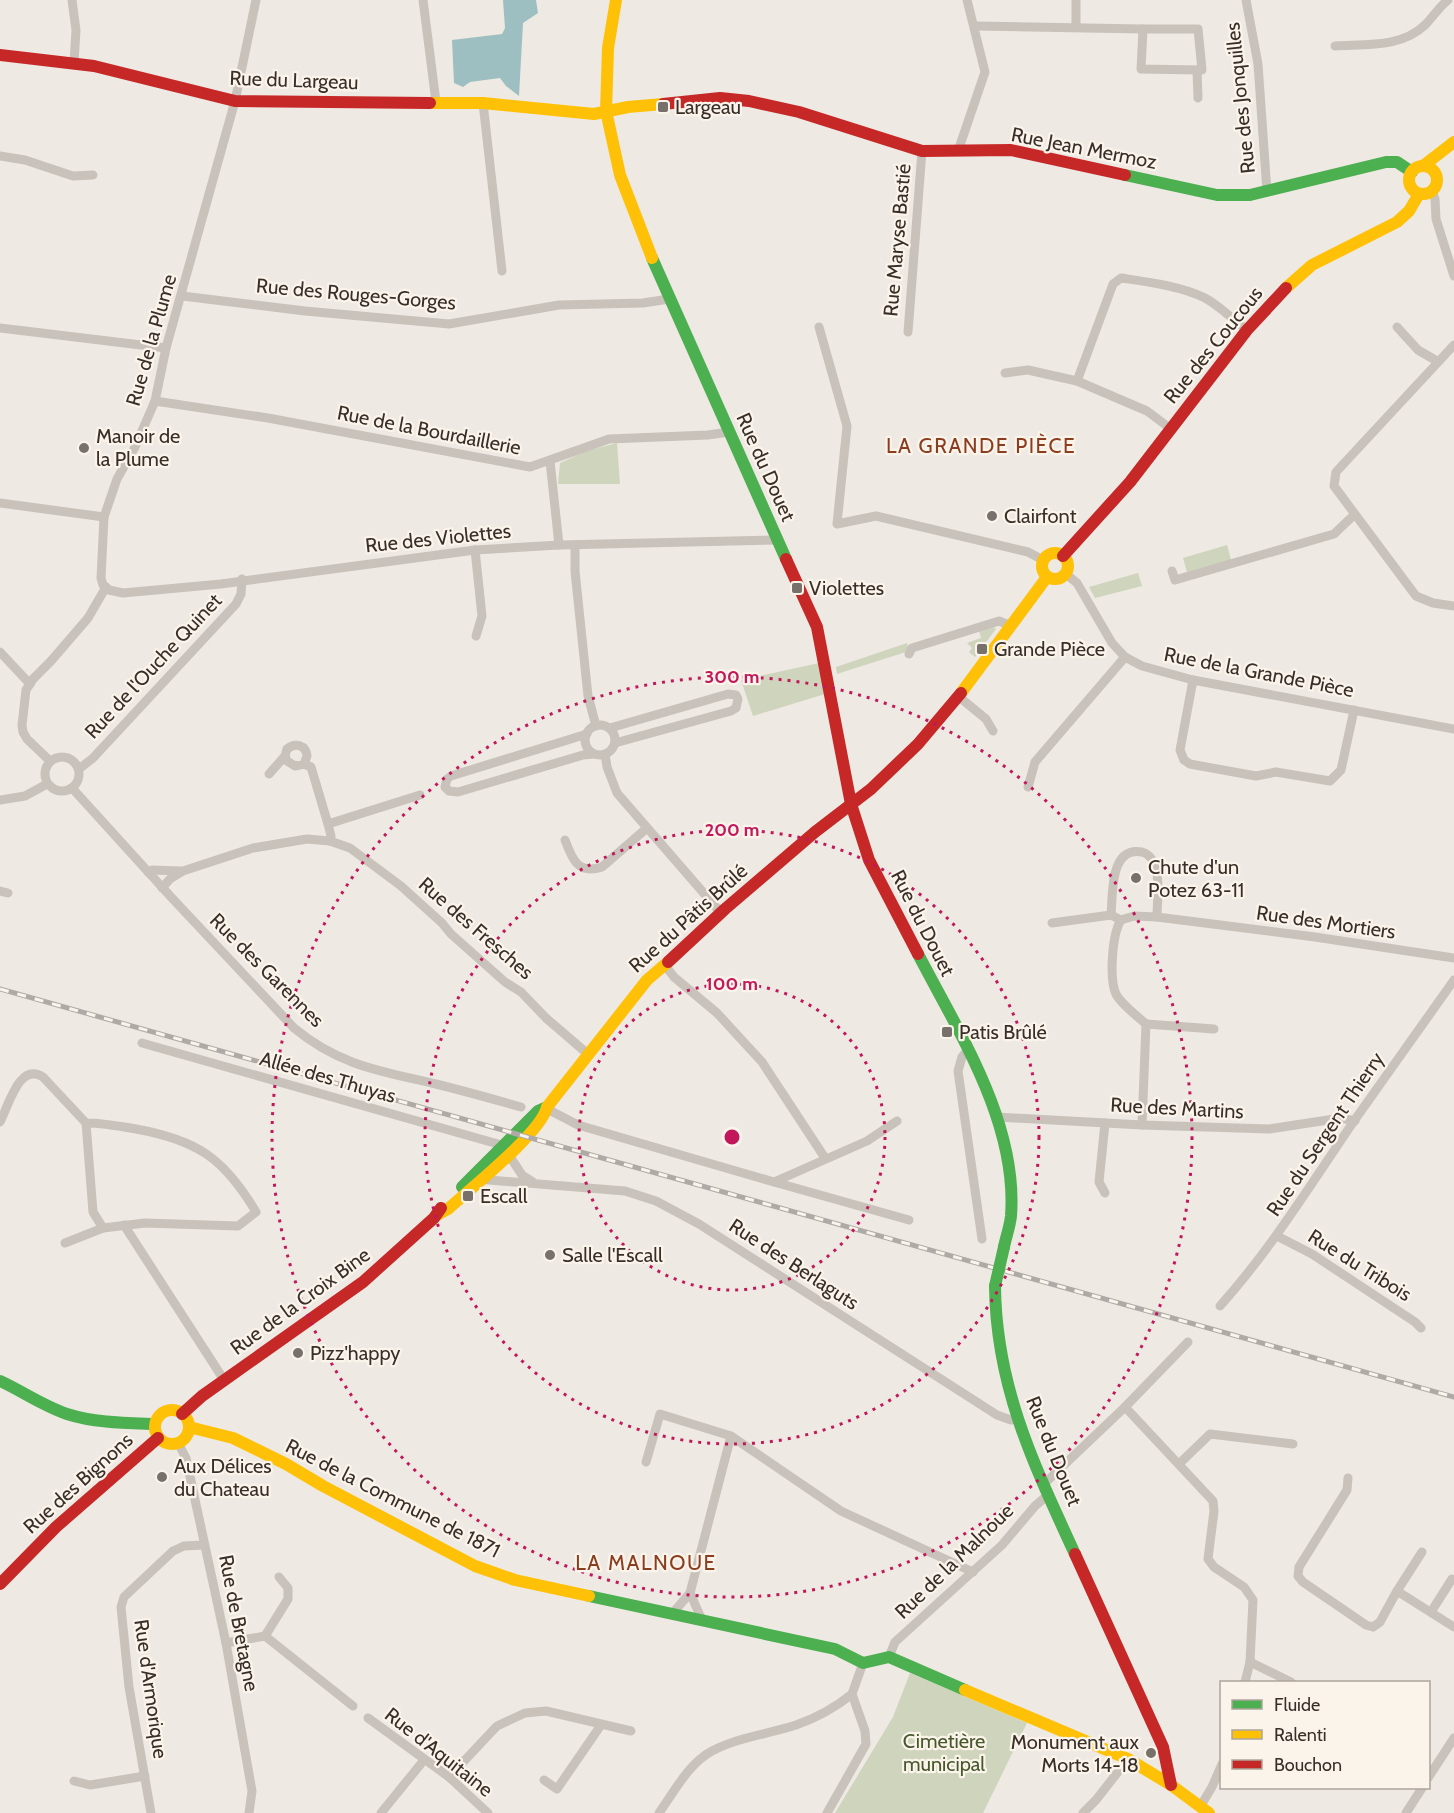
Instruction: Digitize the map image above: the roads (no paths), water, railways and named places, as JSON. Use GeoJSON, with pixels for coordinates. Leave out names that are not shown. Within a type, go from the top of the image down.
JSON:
{"type":"FeatureCollection","features":[{"type":"Feature","properties":{"kind":"street"},"geometry":{"type":"LineString","coordinates":[[72,0],[76,30],[74,63]]}},
{"type":"Feature","properties":{"kind":"street","name":"Rue de la Plume"},"geometry":{"type":"LineString","coordinates":[[106,587],[101,578],[104,517],[117,479],[135,447],[155,401],[166,348],[236,101],[256,0]]}},
{"type":"Feature","properties":{"kind":"street"},"geometry":{"type":"LineString","coordinates":[[423,0],[436,102]]}},
{"type":"Feature","properties":{"kind":"street","name":"Rue du Douet"},"geometry":{"type":"LineString","coordinates":[[616,0],[608,48],[606,111],[624,186],[669,299],[818,627],[851,804],[869,860],[981,1076],[997,1117],[1007,1160],[1011,1190],[1011,1217],[995,1286],[994,1310],[996,1337],[1017,1419],[1164,1751],[1171,1785]]}},
{"type":"Feature","properties":{"kind":"street"},"geometry":{"type":"LineString","coordinates":[[958,151],[985,72],[967,0]]}},
{"type":"Feature","properties":{"kind":"street"},"geometry":{"type":"LineString","coordinates":[[1076,0],[1076,27]]}},
{"type":"Feature","properties":{"kind":"street","name":"Rue des Jonquilles"},"geometry":{"type":"LineString","coordinates":[[1246,0],[1258,64],[1267,192]]}},
{"type":"Feature","properties":{"kind":"street"},"geometry":{"type":"LineString","coordinates":[[1335,46],[1394,43],[1403,40],[1424,26],[1448,0]]}},
{"type":"Feature","properties":{"kind":"street"},"geometry":{"type":"LineString","coordinates":[[975,26],[1198,29],[1202,70],[1141,69],[1143,29]]}},
{"type":"Feature","properties":{"kind":"street","name":"Rue du Largeau"},"geometry":{"type":"LineString","coordinates":[[0,56],[74,63],[236,101],[384,104],[483,103],[594,114],[606,111]]}},
{"type":"Feature","properties":{"kind":"street"},"geometry":{"type":"LineString","coordinates":[[1197,70],[1198,98]]}},
{"type":"Feature","properties":{"kind":"street","name":"Rue Jean Mermoz"},"geometry":{"type":"LineString","coordinates":[[606,111],[720,98],[749,101],[800,112],[922,151],[1011,150],[1218,195],[1267,192],[1386,162],[1397,162],[1423,170]]}},
{"type":"Feature","properties":{"kind":"street"},"geometry":{"type":"LineString","coordinates":[[483,103],[502,271]]}},
{"type":"Feature","properties":{"kind":"street","name":"Rue Maryse Bastié"},"geometry":{"type":"LineString","coordinates":[[908,332],[922,151]]}},
{"type":"Feature","properties":{"kind":"street"},"geometry":{"type":"LineString","coordinates":[[0,156],[25,160],[73,176],[93,175]]}},
{"type":"Feature","properties":{"kind":"street"},"geometry":{"type":"LineString","coordinates":[[1426,192],[1437,180],[1423,170],[1409,180],[1410,186],[1436,199],[1436,219],[1454,276]]}},
{"type":"Feature","properties":{"kind":"street","name":"Rue des Coucous"},"geometry":{"type":"LineString","coordinates":[[1063,556],[1130,482],[1247,330],[1288,284],[1304,270],[1397,222],[1426,192]]}},
{"type":"Feature","properties":{"kind":"street"},"geometry":{"type":"LineString","coordinates":[[1077,381],[1113,284],[1121,278],[1191,292],[1207,299],[1247,330]]}},
{"type":"Feature","properties":{"kind":"street","name":"Rue des Rouges-Gorges"},"geometry":{"type":"LineString","coordinates":[[182,296],[305,311],[449,324],[559,305],[643,303],[669,299]]}},
{"type":"Feature","properties":{"kind":"street"},"geometry":{"type":"LineString","coordinates":[[819,327],[847,426],[837,524],[876,516],[1028,552],[1043,560]]}},
{"type":"Feature","properties":{"kind":"street"},"geometry":{"type":"LineString","coordinates":[[1397,327],[1418,350],[1437,361]]}},
{"type":"Feature","properties":{"kind":"street"},"geometry":{"type":"LineString","coordinates":[[0,328],[166,348]]}},
{"type":"Feature","properties":{"kind":"street"},"geometry":{"type":"LineString","coordinates":[[1453,350],[1437,361],[1336,472],[1334,486],[1416,596],[1433,603],[1454,606]]}},
{"type":"Feature","properties":{"kind":"street"},"geometry":{"type":"LineString","coordinates":[[1005,373],[1028,370],[1077,381],[1147,411],[1171,429]]}},
{"type":"Feature","properties":{"kind":"street","name":"Rue de la Bourdaillerie"},"geometry":{"type":"LineString","coordinates":[[155,401],[268,418],[530,467],[609,439],[729,432]]}},
{"type":"Feature","properties":{"kind":"street"},"geometry":{"type":"LineString","coordinates":[[550,461],[559,545]]}},
{"type":"Feature","properties":{"kind":"street"},"geometry":{"type":"LineString","coordinates":[[0,503],[104,517]]}},
{"type":"Feature","properties":{"kind":"street"},"geometry":{"type":"LineString","coordinates":[[1172,571],[1175,580],[1334,534],[1354,515]]}},
{"type":"Feature","properties":{"kind":"street","name":"Rue des Violettes"},"geometry":{"type":"LineString","coordinates":[[106,587],[112,592],[123,593],[221,584],[242,579],[475,550],[559,545],[778,540]]}},
{"type":"Feature","properties":{"kind":"street"},"geometry":{"type":"LineString","coordinates":[[575,546],[575,571],[588,696],[596,726]]}},
{"type":"Feature","properties":{"kind":"street"},"geometry":{"type":"LineString","coordinates":[[475,550],[482,616],[476,636]]}},
{"type":"Feature","properties":{"kind":"street"},"geometry":{"type":"LineString","coordinates":[[1052,554],[1063,556],[1068,564],[1066,574],[1058,579],[1047,577],[1042,569],[1043,560],[1052,554]]}},
{"type":"Feature","properties":{"kind":"street","name":"Rue de la Grande Pièce"},"geometry":{"type":"LineString","coordinates":[[1066,574],[1077,583],[1105,633],[1125,657],[1142,666],[1193,680],[1454,729]]}},
{"type":"Feature","properties":{"kind":"street"},"geometry":{"type":"LineString","coordinates":[[851,804],[871,789],[918,744],[958,696],[1047,577]]}},
{"type":"Feature","properties":{"kind":"street","name":"Rue de l'Ouche Quinet"},"geometry":{"type":"LineString","coordinates":[[78,770],[93,758],[236,604],[241,594],[242,579]]}},
{"type":"Feature","properties":{"kind":"street"},"geometry":{"type":"LineString","coordinates":[[50,761],[27,739],[23,732],[25,695],[30,684],[88,618],[106,587]]}},
{"type":"Feature","properties":{"kind":"street"},"geometry":{"type":"LineString","coordinates":[[909,654],[912,648],[999,621],[1009,626]]}},
{"type":"Feature","properties":{"kind":"street"},"geometry":{"type":"LineString","coordinates":[[0,652],[30,684]]}},
{"type":"Feature","properties":{"kind":"street"},"geometry":{"type":"LineString","coordinates":[[1028,787],[1035,762],[1125,657]]}},
{"type":"Feature","properties":{"kind":"street"},"geometry":{"type":"LineString","coordinates":[[1193,680],[1180,750],[1184,760],[1190,764],[1256,776],[1276,772],[1330,781],[1341,771],[1354,710]]}},
{"type":"Feature","properties":{"kind":"street"},"geometry":{"type":"LineString","coordinates":[[610,728],[732,693],[738,699],[736,708],[731,711],[615,743]]}},
{"type":"Feature","properties":{"kind":"street"},"geometry":{"type":"LineString","coordinates":[[958,696],[986,719],[993,731]]}},
{"type":"Feature","properties":{"kind":"street"},"geometry":{"type":"LineString","coordinates":[[596,726],[610,728],[615,735],[615,743],[610,752],[605,754],[583,755],[458,792],[449,791],[445,787],[447,779],[451,776],[587,734],[596,726]]}},
{"type":"Feature","properties":{"kind":"street"},"geometry":{"type":"LineString","coordinates":[[587,734],[585,743],[594,754]]}},
{"type":"Feature","properties":{"kind":"street"},"geometry":{"type":"LineString","coordinates":[[268,774],[285,756],[290,747],[301,746],[307,752],[304,764]]}},
{"type":"Feature","properties":{"kind":"street"},"geometry":{"type":"LineString","coordinates":[[605,754],[607,767],[617,793],[720,914]]}},
{"type":"Feature","properties":{"kind":"street"},"geometry":{"type":"LineString","coordinates":[[285,756],[290,765],[304,764],[311,767],[328,824],[330,841]]}},
{"type":"Feature","properties":{"kind":"street"},"geometry":{"type":"LineString","coordinates":[[67,757],[76,764],[78,770],[77,783],[72,788],[62,792],[56,791],[47,784],[45,770],[50,761],[55,758],[67,757]]}},
{"type":"Feature","properties":{"kind":"street"},"geometry":{"type":"LineString","coordinates":[[0,800],[25,796],[47,784]]}},
{"type":"Feature","properties":{"kind":"street","name":"Rue des Garennes"},"geometry":{"type":"LineString","coordinates":[[72,788],[162,888],[294,1028],[326,1052],[364,1066],[521,1107]]}},
{"type":"Feature","properties":{"kind":"street"},"geometry":{"type":"LineString","coordinates":[[328,824],[420,795]]}},
{"type":"Feature","properties":{"kind":"street","name":"Rue du Pâtis Brûlé"},"geometry":{"type":"LineString","coordinates":[[526,1136],[545,1115],[547,1107],[642,986],[720,914],[851,804]]}},
{"type":"Feature","properties":{"kind":"street"},"geometry":{"type":"LineString","coordinates":[[565,840],[572,858],[583,869],[592,870],[602,867],[647,828]]}},
{"type":"Feature","properties":{"kind":"street","name":"Rue des Fresches"},"geometry":{"type":"LineString","coordinates":[[162,888],[170,879],[183,871],[253,849],[307,839],[330,841],[350,848],[401,886],[451,934],[505,982],[520,992],[589,1055]]}},
{"type":"Feature","properties":{"kind":"street"},"geometry":{"type":"LineString","coordinates":[[1111,915],[1116,867],[1124,857],[1132,852],[1140,852],[1152,859],[1157,871],[1157,917]]}},
{"type":"Feature","properties":{"kind":"street","name":"Rue des Fresches"},"geometry":{"type":"LineString","coordinates":[[148,872],[152,870],[183,871]]}},
{"type":"Feature","properties":{"kind":"street"},"geometry":{"type":"LineString","coordinates":[[1052,923],[1111,915],[1121,920],[1114,934],[1112,976],[1116,995],[1146,1024],[1214,1029]]}},
{"type":"Feature","properties":{"kind":"street","name":"Rue des Mortiers"},"geometry":{"type":"LineString","coordinates":[[1121,920],[1134,916],[1157,917],[1454,958]]}},
{"type":"Feature","properties":{"kind":"street"},"geometry":{"type":"LineString","coordinates":[[664,964],[674,977],[717,1013],[762,1062],[825,1158]]}},
{"type":"Feature","properties":{"kind":"street","name":"Rue du Sergent Thierry"},"geometry":{"type":"LineString","coordinates":[[1220,1306],[1251,1272],[1277,1236],[1454,980]]}},
{"type":"Feature","properties":{"kind":"street"},"geometry":{"type":"LineString","coordinates":[[1142,1125],[1146,1024]]}},
{"type":"Feature","properties":{"kind":"street","name":"Allée des Thuyas"},"geometry":{"type":"LineString","coordinates":[[142,1043],[508,1147]]}},
{"type":"Feature","properties":{"kind":"street"},"geometry":{"type":"LineString","coordinates":[[967,1051],[962,1057],[958,1071],[982,1239]]}},
{"type":"Feature","properties":{"kind":"street"},"geometry":{"type":"LineString","coordinates":[[0,1122],[21,1079],[29,1073],[43,1077],[86,1123],[93,1212],[103,1228]]}},
{"type":"Feature","properties":{"kind":"street"},"geometry":{"type":"LineString","coordinates":[[547,1107],[578,1125],[909,1220]]}},
{"type":"Feature","properties":{"kind":"street","name":"Rue du Pâtis Brûlé"},"geometry":{"type":"LineString","coordinates":[[508,1147],[538,1111],[547,1107]]}},
{"type":"Feature","properties":{"kind":"street","name":"Rue des Martins"},"geometry":{"type":"LineString","coordinates":[[997,1117],[1269,1129],[1341,1118],[1355,1121]]}},
{"type":"Feature","properties":{"kind":"street"},"geometry":{"type":"LineString","coordinates":[[774,1182],[867,1141],[897,1121]]}},
{"type":"Feature","properties":{"kind":"street"},"geometry":{"type":"LineString","coordinates":[[1105,1122],[1099,1182],[1105,1193]]}},
{"type":"Feature","properties":{"kind":"street"},"geometry":{"type":"LineString","coordinates":[[65,1243],[103,1228],[124,1225],[145,1223],[238,1226],[256,1212],[237,1182],[224,1168],[197,1147],[159,1133],[104,1123],[86,1123]]}},
{"type":"Feature","properties":{"kind":"street","name":"Rue de la Croix Bine"},"geometry":{"type":"LineString","coordinates":[[183,1414],[224,1380],[363,1282],[437,1215],[448,1209],[508,1147],[526,1136]]}},
{"type":"Feature","properties":{"kind":"street"},"geometry":{"type":"LineString","coordinates":[[508,1147],[522,1175],[535,1183]]}},
{"type":"Feature","properties":{"kind":"street","name":"Rue des Berlaguts"},"geometry":{"type":"LineString","coordinates":[[477,1179],[626,1191],[648,1198],[710,1231],[998,1415],[1011,1420],[1017,1419]]}},
{"type":"Feature","properties":{"kind":"street"},"geometry":{"type":"LineString","coordinates":[[124,1225],[224,1380]]}},
{"type":"Feature","properties":{"kind":"street","name":"Rue du Tribois"},"geometry":{"type":"LineString","coordinates":[[1277,1236],[1312,1254],[1415,1322],[1421,1329]]}},
{"type":"Feature","properties":{"kind":"street","name":"Rue de la Malnoue"},"geometry":{"type":"LineString","coordinates":[[890,1657],[895,1642],[1002,1545],[1047,1489],[1188,1342]]}},
{"type":"Feature","properties":{"kind":"street"},"geometry":{"type":"LineString","coordinates":[[0,1381],[47,1406],[72,1415],[155,1424]]}},
{"type":"Feature","properties":{"kind":"street"},"geometry":{"type":"LineString","coordinates":[[1125,1407],[1213,1501],[1214,1510],[1208,1555],[1210,1562],[1244,1587],[1253,1600],[1250,1662],[1245,1681]]}},
{"type":"Feature","properties":{"kind":"street"},"geometry":{"type":"LineString","coordinates":[[165,1411],[176,1411],[183,1414],[189,1427],[184,1439],[178,1443],[169,1444],[158,1438],[154,1430],[160,1415],[165,1411]]}},
{"type":"Feature","properties":{"kind":"street"},"geometry":{"type":"LineString","coordinates":[[646,1462],[660,1414],[731,1436],[841,1511],[973,1572]]}},
{"type":"Feature","properties":{"kind":"street","name":"Rue de la Commune de 1871"},"geometry":{"type":"LineString","coordinates":[[189,1427],[219,1433],[257,1449],[475,1566],[535,1585],[835,1649],[850,1654],[863,1663]]}},
{"type":"Feature","properties":{"kind":"street"},"geometry":{"type":"LineString","coordinates":[[1179,1464],[1210,1434],[1293,1444]]}},
{"type":"Feature","properties":{"kind":"street"},"geometry":{"type":"LineString","coordinates":[[672,1614],[690,1593],[731,1436]]}},
{"type":"Feature","properties":{"kind":"street","name":"Rue des Bignons"},"geometry":{"type":"LineString","coordinates":[[0,1584],[56,1527],[158,1438]]}},
{"type":"Feature","properties":{"kind":"street","name":"Rue de Bretagne"},"geometry":{"type":"LineString","coordinates":[[178,1443],[186,1458],[226,1643],[252,1791],[249,1813]]}},
{"type":"Feature","properties":{"kind":"street"},"geometry":{"type":"LineString","coordinates":[[1348,1478],[1347,1490],[1299,1567],[1298,1576],[1303,1582],[1366,1625],[1373,1627],[1380,1622],[1422,1552]]}},
{"type":"Feature","properties":{"kind":"street","name":"Rue d'Armorique"},"geometry":{"type":"LineString","coordinates":[[152,1813],[129,1687],[121,1607],[124,1598],[173,1551],[184,1546],[204,1545]]}},
{"type":"Feature","properties":{"kind":"street"},"geometry":{"type":"LineString","coordinates":[[226,1643],[265,1636],[288,1599],[288,1588],[279,1577]]}},
{"type":"Feature","properties":{"kind":"street"},"geometry":{"type":"LineString","coordinates":[[1431,1612],[1452,1580]]}},
{"type":"Feature","properties":{"kind":"street"},"geometry":{"type":"LineString","coordinates":[[1397,1591],[1454,1627]]}},
{"type":"Feature","properties":{"kind":"street"},"geometry":{"type":"LineString","coordinates":[[690,1593],[702,1620]]}},
{"type":"Feature","properties":{"kind":"street"},"geometry":{"type":"LineString","coordinates":[[265,1636],[353,1706]]}},
{"type":"Feature","properties":{"kind":"street"},"geometry":{"type":"LineString","coordinates":[[659,1813],[691,1768],[711,1751],[745,1737],[797,1724],[838,1705],[852,1694],[863,1663],[890,1657],[1128,1759],[1171,1785],[1204,1810],[1220,1767]]}},
{"type":"Feature","properties":{"kind":"street"},"geometry":{"type":"LineString","coordinates":[[1250,1662],[1287,1681]]}},
{"type":"Feature","properties":{"kind":"street"},"geometry":{"type":"LineString","coordinates":[[827,1813],[866,1744],[865,1731],[852,1694]]}},
{"type":"Feature","properties":{"kind":"street"},"geometry":{"type":"LineString","coordinates":[[449,1777],[497,1726],[525,1713],[546,1711],[630,1731]]}},
{"type":"Feature","properties":{"kind":"street","name":"Rue d'Aquitaine"},"geometry":{"type":"LineString","coordinates":[[368,1718],[449,1777],[488,1813]]}},
{"type":"Feature","properties":{"kind":"street"},"geometry":{"type":"LineString","coordinates":[[544,1780],[557,1789],[601,1725]]}},
{"type":"Feature","properties":{"kind":"street"},"geometry":{"type":"LineString","coordinates":[[1430,1775],[1454,1738]]}},
{"type":"Feature","properties":{"kind":"street"},"geometry":{"type":"LineString","coordinates":[[1146,1769],[1164,1751]]}},
{"type":"Feature","properties":{"kind":"street"},"geometry":{"type":"LineString","coordinates":[[1083,1813],[1128,1759]]}},
{"type":"Feature","properties":{"kind":"street"},"geometry":{"type":"LineString","coordinates":[[381,1813],[424,1760]]}},
{"type":"Feature","properties":{"kind":"street"},"geometry":{"type":"LineString","coordinates":[[74,1780],[90,1785],[145,1776]]}},
{"type":"Feature","properties":{"kind":"street"},"geometry":{"type":"LineString","coordinates":[[1406,1813],[1421,1789]]}},
{"type":"Feature","properties":{"kind":"water"},"geometry":{"type":"Polygon","coordinates":[[[503,0],[536,0],[538,13],[523,23],[519,96],[500,78],[470,82],[463,87],[454,83],[452,40],[502,34],[505,28],[503,0]]]}},
{"type":"Feature","properties":{"kind":"railway"},"geometry":{"type":"LineString","coordinates":[[0,989],[1454,1397]]}},
{"type":"Feature","properties":{"kind":"place","name":"Largeau"},"geometry":{"type":"Point","coordinates":[663,107]}},
{"type":"Feature","properties":{"kind":"place","name":"Manoir de la Plume"},"geometry":{"type":"Point","coordinates":[84,448]}},
{"type":"Feature","properties":{"kind":"place","name":"Clairfont"},"geometry":{"type":"Point","coordinates":[992,516]}},
{"type":"Feature","properties":{"kind":"place","name":"Violettes"},"geometry":{"type":"Point","coordinates":[797,588]}},
{"type":"Feature","properties":{"kind":"place","name":"Grande Pièce"},"geometry":{"type":"Point","coordinates":[982,649]}},
{"type":"Feature","properties":{"kind":"place","name":"Chute d'un Potez 63-11"},"geometry":{"type":"Point","coordinates":[1136,878]}},
{"type":"Feature","properties":{"kind":"place","name":"Patis Brûlé"},"geometry":{"type":"Point","coordinates":[947,1032]}},
{"type":"Feature","properties":{"kind":"place","name":"Escall"},"geometry":{"type":"Point","coordinates":[468,1196]}},
{"type":"Feature","properties":{"kind":"place","name":"Salle l'Escall"},"geometry":{"type":"Point","coordinates":[550,1255]}},
{"type":"Feature","properties":{"kind":"place","name":"Pizz'happy"},"geometry":{"type":"Point","coordinates":[298,1353]}},
{"type":"Feature","properties":{"kind":"place","name":"Aux Délices du Chateau"},"geometry":{"type":"Point","coordinates":[162,1477]}},
{"type":"Feature","properties":{"kind":"place","name":"Monument aux Morts 14-18"},"geometry":{"type":"Point","coordinates":[1151,1753]}},
{"type":"Feature","properties":{"kind":"district","name":"LA GRANDE PIÈCE"},"geometry":{"type":"Point","coordinates":[981,446]}},
{"type":"Feature","properties":{"kind":"district","name":"LA MALNOUE"},"geometry":{"type":"Point","coordinates":[646,1563]}},
{"type":"Feature","properties":{"kind":"park label","name":"Cimetière municipal"},"geometry":{"type":"Point","coordinates":[944,1752]}}]}
